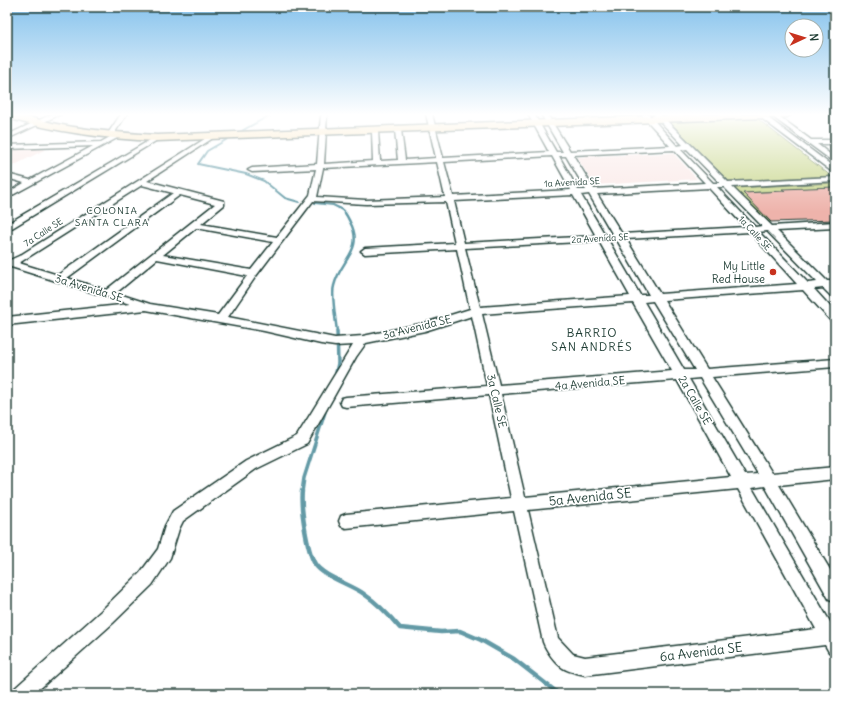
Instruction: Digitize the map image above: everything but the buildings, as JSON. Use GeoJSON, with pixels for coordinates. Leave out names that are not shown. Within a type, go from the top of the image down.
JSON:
{"type":"FeatureCollection","features":[{"type":"Feature","properties":{"kind":"street"},"geometry":{"type":"LineString","coordinates":[[7,196],[97,147]]}},
{"type":"Feature","properties":{"kind":"street"},"geometry":{"type":"LineString","coordinates":[[7,228],[143,147]]}},
{"type":"Feature","properties":{"kind":"street","name":"7a Calle SE"},"geometry":{"type":"LineString","coordinates":[[8,264],[22,258],[196,147]]}},
{"type":"Feature","properties":{"kind":"street"},"geometry":{"type":"LineString","coordinates":[[221,319],[253,274],[314,195],[320,166],[322,147]]}},
{"type":"Feature","properties":{"kind":"street"},"geometry":{"type":"LineString","coordinates":[[376,147],[377,163]]}},
{"type":"Feature","properties":{"kind":"street"},"geometry":{"type":"LineString","coordinates":[[400,147],[402,162]]}},
{"type":"Feature","properties":{"kind":"street","name":"3a Calle SE"},"geometry":{"type":"LineString","coordinates":[[437,147],[476,310],[551,642],[568,662]]}},
{"type":"Feature","properties":{"kind":"street","name":"2a Calle SE"},"geometry":{"type":"LineString","coordinates":[[550,147],[680,376],[833,639]]}},
{"type":"Feature","properties":{"kind":"street","name":"2a Calle SE"},"geometry":{"type":"LineString","coordinates":[[563,147],[768,480],[835,593]]}},
{"type":"Feature","properties":{"kind":"street"},"geometry":{"type":"LineString","coordinates":[[252,170],[690,147]]}},
{"type":"Feature","properties":{"kind":"street","name":"1a Calle SE"},"geometry":{"type":"LineString","coordinates":[[690,147],[769,229],[830,285],[835,296]]}},
{"type":"Feature","properties":{"kind":"street"},"geometry":{"type":"LineString","coordinates":[[801,147],[835,172]]}},
{"type":"Feature","properties":{"kind":"street"},"geometry":{"type":"LineString","coordinates":[[816,147],[835,161]]}},
{"type":"Feature","properties":{"kind":"street","name":"1a Calle SE"},"geometry":{"type":"LineString","coordinates":[[676,148],[835,318]]}},
{"type":"Feature","properties":{"kind":"street"},"geometry":{"type":"LineString","coordinates":[[7,176],[31,183]]}},
{"type":"Feature","properties":{"kind":"street","name":"1a Avenida SE"},"geometry":{"type":"LineString","coordinates":[[311,199],[366,202],[450,199],[835,179]]}},
{"type":"Feature","properties":{"kind":"street"},"geometry":{"type":"LineString","coordinates":[[108,294],[221,203],[140,182]]}},
{"type":"Feature","properties":{"kind":"street"},"geometry":{"type":"LineString","coordinates":[[59,279],[180,192]]}},
{"type":"Feature","properties":{"kind":"street"},"geometry":{"type":"LineString","coordinates":[[194,225],[280,240]]}},
{"type":"Feature","properties":{"kind":"street","name":"2a Avenida SE"},"geometry":{"type":"LineString","coordinates":[[365,251],[835,225]]}},
{"type":"Feature","properties":{"kind":"street"},"geometry":{"type":"LineString","coordinates":[[155,256],[253,274]]}},
{"type":"Feature","properties":{"kind":"street","name":"3a Avenida SE"},"geometry":{"type":"LineString","coordinates":[[8,264],[149,307],[221,319],[321,340],[348,341],[363,340],[425,327],[476,310],[830,285]]}},
{"type":"Feature","properties":{"kind":"street"},"geometry":{"type":"LineString","coordinates":[[7,321],[91,311],[149,307]]}},
{"type":"Feature","properties":{"kind":"street"},"geometry":{"type":"LineString","coordinates":[[21,694],[107,617],[146,579],[165,553],[172,526],[178,516],[251,465],[302,440],[352,354],[363,340]]}},
{"type":"Feature","properties":{"kind":"street","name":"4a Avenida SE"},"geometry":{"type":"LineString","coordinates":[[346,402],[835,363]]}},
{"type":"Feature","properties":{"kind":"street","name":"5a Avenida SE"},"geometry":{"type":"LineString","coordinates":[[346,521],[835,473]]}},
{"type":"Feature","properties":{"kind":"street","name":"6a Avenida SE"},"geometry":{"type":"LineString","coordinates":[[568,662],[585,666],[833,639]]}},
{"type":"Feature","properties":{"kind":"shaded area"},"geometry":{"type":"Polygon","coordinates":[[[48,148],[7,169],[7,149],[48,148]]]}},
{"type":"Feature","properties":{"kind":"shaded area"},"geometry":{"type":"Polygon","coordinates":[[[673,153],[697,179],[594,185],[577,157],[673,153]]]}},
{"type":"Feature","properties":{"kind":"green space"},"geometry":{"type":"Polygon","coordinates":[[[695,147],[793,147],[831,176],[729,181],[695,147]]]}},
{"type":"Feature","properties":{"kind":"green space"},"geometry":{"type":"Polygon","coordinates":[[[835,183],[835,187],[744,193],[771,222],[767,222],[734,188],[835,183]]]}},
{"type":"Feature","properties":{"kind":"waterway"},"geometry":{"type":"LineString","coordinates":[[214,147],[207,151],[198,164],[246,174],[264,181],[285,198],[299,202]]}},
{"type":"Feature","properties":{"kind":"waterway"},"geometry":{"type":"LineString","coordinates":[[315,203],[333,205],[341,209],[347,216],[354,232],[355,240],[353,248],[337,277],[333,290],[337,332]]}},
{"type":"Feature","properties":{"kind":"waterway"},"geometry":{"type":"LineString","coordinates":[[335,377],[338,363],[337,331]]}},
{"type":"Feature","properties":{"kind":"waterway"},"geometry":{"type":"LineString","coordinates":[[302,492],[304,478],[326,409]]}},
{"type":"Feature","properties":{"kind":"waterway"},"geometry":{"type":"LineString","coordinates":[[302,492],[302,507],[309,549],[315,564],[324,572],[369,598],[384,610],[400,628],[441,632],[460,631],[481,640],[514,659],[559,694]]}},
{"type":"Feature","properties":{"kind":"place","name":"My Little Red House"},"geometry":{"type":"Point","coordinates":[773,272]}},
{"type":"Feature","properties":{"kind":"district","name":"COLONIA SANTA CLARA"},"geometry":{"type":"Point","coordinates":[112,216]}},
{"type":"Feature","properties":{"kind":"district","name":"BARRIO SAN ANDRÉS"},"geometry":{"type":"Point","coordinates":[592,339]}}]}
